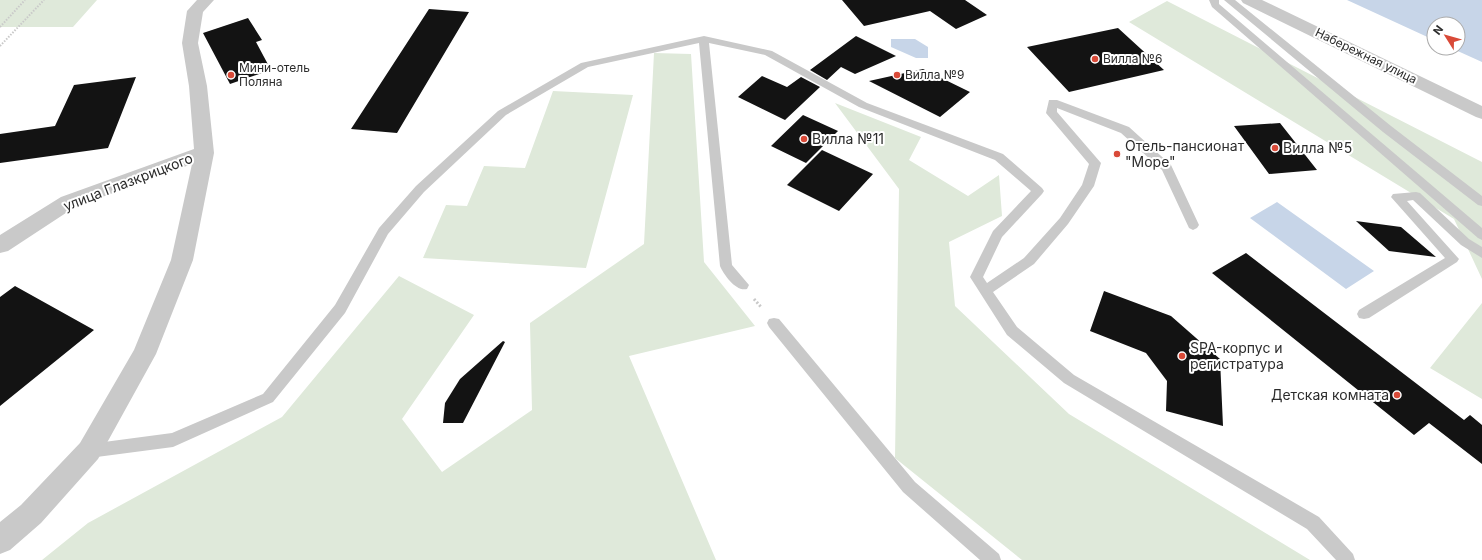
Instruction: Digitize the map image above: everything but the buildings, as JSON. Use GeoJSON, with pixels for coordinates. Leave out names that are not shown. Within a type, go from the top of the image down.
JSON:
{"type":"FeatureCollection","features":[{"type":"Feature","properties":{"kind":"street","name":"улица Глазкрицкого"},"geometry":{"type":"LineString","coordinates":[[0,245],[68,202],[204,153],[198,86],[190,43],[195,11],[206,0]]}},
{"type":"Feature","properties":{"kind":"street","name":"Набережная улица"},"geometry":{"type":"LineString","coordinates":[[1249,0],[1482,112]]}},
{"type":"Feature","properties":{"kind":"street"},"geometry":{"type":"LineString","coordinates":[[0,540],[31,514],[89,451],[144,354],[182,260],[204,153]]}},
{"type":"Feature","properties":{"kind":"lane"},"geometry":{"type":"LineString","coordinates":[[1214,0],[1215,5],[1482,235]]}},
{"type":"Feature","properties":{"kind":"lane"},"geometry":{"type":"LineString","coordinates":[[1229,0],[1387,129],[1482,202]]}},
{"type":"Feature","properties":{"kind":"lane"},"geometry":{"type":"LineString","coordinates":[[704,39],[726,266],[742,285]]}},
{"type":"Feature","properties":{"kind":"lane"},"geometry":{"type":"LineString","coordinates":[[89,451],[173,440],[268,398],[340,309],[383,231],[420,189],[502,113],[585,65],[704,39],[768,53],[862,105],[999,157],[1038,191],[997,234],[976,276],[1012,331],[1070,379],[1313,523],[1347,560]]}},
{"type":"Feature","properties":{"kind":"lane"},"geometry":{"type":"LineString","coordinates":[[985,291],[1029,261],[1064,221],[1088,186],[1095,163],[1051,113],[1053,102],[1125,130],[1167,168],[1193,225]]}},
{"type":"Feature","properties":{"kind":"lane"},"geometry":{"type":"LineString","coordinates":[[1364,314],[1452,259],[1397,197],[1416,196],[1465,242],[1482,252]]}},
{"type":"Feature","properties":{"kind":"lane"},"geometry":{"type":"LineString","coordinates":[[774,323],[909,486],[993,560]]}},
{"type":"Feature","properties":{"kind":"path"},"geometry":{"type":"LineString","coordinates":[[0,27],[25,0]]}},
{"type":"Feature","properties":{"kind":"path"},"geometry":{"type":"LineString","coordinates":[[0,46],[44,0]]}},
{"type":"Feature","properties":{"kind":"path"},"geometry":{"type":"LineString","coordinates":[[742,285],[774,323]]}},
{"type":"Feature","properties":{"kind":"green space"},"geometry":{"type":"Polygon","coordinates":[[[0,0],[97,0],[73,27],[0,27],[0,0]]]}},
{"type":"Feature","properties":{"kind":"green space"},"geometry":{"type":"Polygon","coordinates":[[[1167,1],[1482,162],[1482,279],[1454,219],[1129,22],[1167,1]]]}},
{"type":"Feature","properties":{"kind":"green space"},"geometry":{"type":"Polygon","coordinates":[[[654,53],[691,54],[704,262],[755,326],[629,356],[716,560],[42,560],[88,523],[282,417],[399,276],[474,315],[402,419],[442,472],[532,410],[530,323],[644,244],[654,53]]]}},
{"type":"Feature","properties":{"kind":"green space"},"geometry":{"type":"Polygon","coordinates":[[[553,91],[633,95],[586,268],[423,258],[446,205],[467,206],[484,166],[525,168],[553,91]]]}},
{"type":"Feature","properties":{"kind":"green space"},"geometry":{"type":"Polygon","coordinates":[[[835,103],[921,137],[909,160],[968,196],[999,175],[1002,216],[949,242],[955,306],[1069,414],[1310,560],[1022,560],[895,458],[899,189],[835,103]]]}},
{"type":"Feature","properties":{"kind":"green space"},"geometry":{"type":"Polygon","coordinates":[[[1482,303],[1482,399],[1430,368],[1482,303]]]}},
{"type":"Feature","properties":{"kind":"water"},"geometry":{"type":"Polygon","coordinates":[[[1347,0],[1482,0],[1482,62],[1466,55],[1466,16],[1426,16],[1426,36],[1347,0]]]}},
{"type":"Feature","properties":{"kind":"water"},"geometry":{"type":"Polygon","coordinates":[[[891,39],[915,39],[928,47],[928,58],[916,58],[891,47],[891,39]]]}},
{"type":"Feature","properties":{"kind":"water"},"geometry":{"type":"Polygon","coordinates":[[[1277,202],[1374,271],[1346,289],[1250,218],[1277,202]]]}},
{"type":"Feature","properties":{"kind":"place","name":"Вилла №6"},"geometry":{"type":"Point","coordinates":[1095,59]}},
{"type":"Feature","properties":{"kind":"place","name":"Мини-отель Поляна"},"geometry":{"type":"Point","coordinates":[231,75]}},
{"type":"Feature","properties":{"kind":"place","name":"Вилла №9"},"geometry":{"type":"Point","coordinates":[897,75]}},
{"type":"Feature","properties":{"kind":"place","name":"Вилла №11"},"geometry":{"type":"Point","coordinates":[804,139]}},
{"type":"Feature","properties":{"kind":"place","name":"Вилла №5"},"geometry":{"type":"Point","coordinates":[1275,148]}},
{"type":"Feature","properties":{"kind":"place","name":"Отель-пансионат \"Море\""},"geometry":{"type":"Point","coordinates":[1117,154]}},
{"type":"Feature","properties":{"kind":"place","name":"SPA-корпус и регистратура"},"geometry":{"type":"Point","coordinates":[1182,356]}},
{"type":"Feature","properties":{"kind":"place","name":"Детская комната"},"geometry":{"type":"Point","coordinates":[1397,395]}}]}
